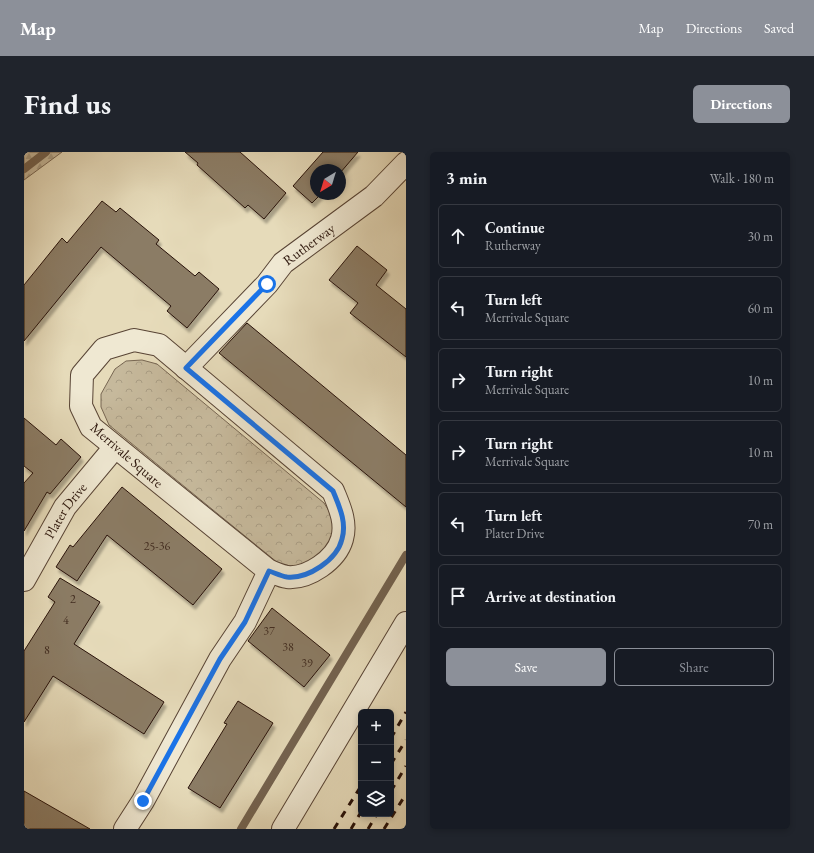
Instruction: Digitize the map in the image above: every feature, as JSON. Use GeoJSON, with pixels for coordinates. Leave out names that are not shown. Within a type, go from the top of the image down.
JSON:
{"type":"FeatureCollection","features":[{"type":"Feature","properties":{"kind":"street","name":"Rutherway"},"geometry":{"type":"LineString","coordinates":[[186,368],[267,284],[283,264],[374,196],[406,163]]}},
{"type":"Feature","properties":{"kind":"street","name":"Merrivale Square"},"geometry":{"type":"LineString","coordinates":[[134,340],[159,345],[333,491],[342,514],[342,539],[330,560],[307,574],[287,577],[269,571],[115,447],[91,427],[81,406],[82,375],[104,349],[134,340]]}},
{"type":"Feature","properties":{"kind":"street","name":"Plater Drive"},"geometry":{"type":"LineString","coordinates":[[24,580],[65,507],[115,447]]}},
{"type":"Feature","properties":{"kind":"street"},"geometry":{"type":"LineString","coordinates":[[125,829],[143,801],[220,659],[245,622],[269,571]]}},
{"type":"Feature","properties":{"kind":"street"},"geometry":{"type":"LineString","coordinates":[[283,829],[406,623]]}},
{"type":"Feature","properties":{"kind":"green space"},"geometry":{"type":"Polygon","coordinates":[[[24,152],[62,152],[24,180],[24,152]]]}},
{"type":"Feature","properties":{"kind":"green space"},"geometry":{"type":"Polygon","coordinates":[[[142,360],[157,364],[324,503],[333,517],[336,543],[299,568],[278,563],[109,425],[101,407],[101,394],[115,369],[126,361],[142,360]]]}},
{"type":"Feature","properties":{"kind":"building"},"geometry":{"type":"Polygon","coordinates":[[[185,152],[240,152],[286,193],[264,219],[248,205],[245,208],[197,165],[198,163],[185,152]]]}},
{"type":"Feature","properties":{"kind":"building"},"geometry":{"type":"Polygon","coordinates":[[[323,152],[358,152],[346,166],[346,164],[312,164],[323,152]]]}},
{"type":"Feature","properties":{"kind":"building"},"geometry":{"type":"Polygon","coordinates":[[[310,167],[310,200],[315,200],[312,203],[293,186],[310,167]]]}},
{"type":"Feature","properties":{"kind":"building"},"geometry":{"type":"Polygon","coordinates":[[[102,201],[116,212],[120,208],[159,240],[156,244],[195,276],[199,272],[219,289],[187,328],[167,311],[171,306],[101,247],[24,341],[24,285],[62,238],[67,243],[102,201]]]}},
{"type":"Feature","properties":{"kind":"building"},"geometry":{"type":"Polygon","coordinates":[[[357,246],[387,270],[376,285],[406,309],[406,357],[350,313],[358,303],[329,280],[357,246]]]}},
{"type":"Feature","properties":{"kind":"building"},"geometry":{"type":"Polygon","coordinates":[[[247,323],[406,455],[406,507],[219,353],[247,323]]]}},
{"type":"Feature","properties":{"kind":"building"},"geometry":{"type":"Polygon","coordinates":[[[24,418],[56,445],[61,439],[81,457],[50,494],[47,492],[24,531],[24,483],[33,473],[24,466],[24,418]]]}},
{"type":"Feature","properties":{"kind":"building"},"geometry":{"type":"Polygon","coordinates":[[[122,487],[222,569],[193,605],[107,535],[77,581],[56,567],[70,545],[73,547],[122,487]]]}},
{"type":"Feature","properties":{"kind":"building"},"geometry":{"type":"Polygon","coordinates":[[[60,578],[100,602],[74,644],[164,702],[144,734],[53,676],[24,722],[24,651],[55,602],[48,597],[60,578]]]}},
{"type":"Feature","properties":{"kind":"building"},"geometry":{"type":"Polygon","coordinates":[[[272,608],[330,655],[304,687],[248,641],[272,608]]]}},
{"type":"Feature","properties":{"kind":"building"},"geometry":{"type":"Polygon","coordinates":[[[238,701],[273,723],[220,808],[188,788],[227,724],[224,723],[238,701]]]}},
{"type":"Feature","properties":{"kind":"building"},"geometry":{"type":"Polygon","coordinates":[[[24,791],[90,829],[24,829],[24,791]]]}},
{"type":"Feature","properties":{"kind":"waterway"},"geometry":{"type":"LineString","coordinates":[[24,169],[46,152]]}},
{"type":"Feature","properties":{"kind":"waterway"},"geometry":{"type":"LineString","coordinates":[[241,829],[406,555]]}},
{"type":"Feature","properties":{"kind":"railway"},"geometry":{"type":"LineString","coordinates":[[394,733],[406,712]]}},
{"type":"Feature","properties":{"kind":"railway"},"geometry":{"type":"LineString","coordinates":[[394,759],[406,740]]}},
{"type":"Feature","properties":{"kind":"railway"},"geometry":{"type":"LineString","coordinates":[[394,786],[406,766]]}},
{"type":"Feature","properties":{"kind":"railway"},"geometry":{"type":"LineString","coordinates":[[334,829],[358,791]]}},
{"type":"Feature","properties":{"kind":"railway"},"geometry":{"type":"LineString","coordinates":[[384,829],[406,794]]}},
{"type":"Feature","properties":{"kind":"railway"},"geometry":{"type":"LineString","coordinates":[[351,829],[358,817]]}},
{"type":"Feature","properties":{"kind":"railway"},"geometry":{"type":"LineString","coordinates":[[368,829],[375,817]]}},
{"type":"Feature","properties":{"kind":"route"},"geometry":{"type":"LineString","coordinates":[[143,801],[220,659],[245,622],[269,571],[287,577],[307,574],[330,560],[342,539],[342,514],[333,491],[186,368],[267,284]]}}]}
